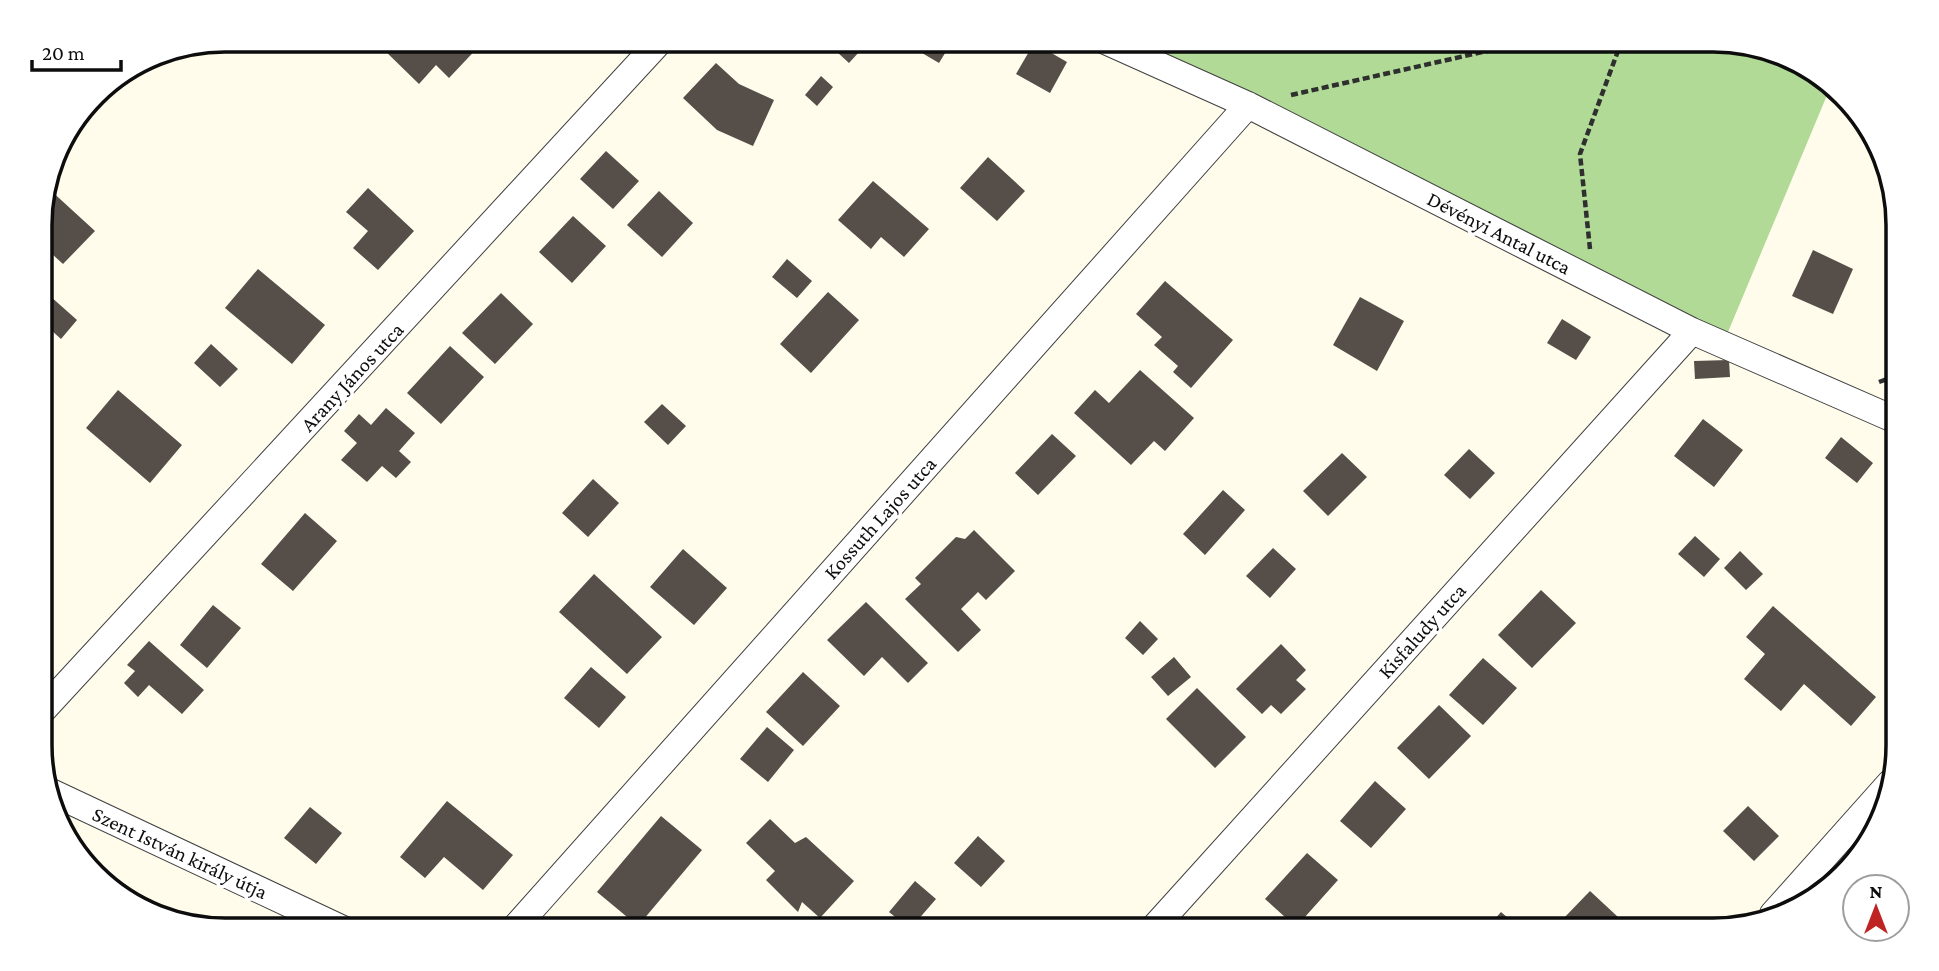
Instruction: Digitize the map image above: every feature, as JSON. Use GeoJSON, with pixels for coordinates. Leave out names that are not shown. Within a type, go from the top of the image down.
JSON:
{"type":"FeatureCollection","features":[{"type":"Feature","properties":{"kind":"street","name":"Arany János utca"},"geometry":{"type":"LineString","coordinates":[[52,701],[650,52]]}},
{"type":"Feature","properties":{"kind":"street","name":"Dévényi Antal utca"},"geometry":{"type":"LineString","coordinates":[[1130,52],[1248,105],[1692,331],[1886,416]]}},
{"type":"Feature","properties":{"kind":"street","name":"Kossuth Lajos utca"},"geometry":{"type":"LineString","coordinates":[[524,918],[1248,105]]}},
{"type":"Feature","properties":{"kind":"street","name":"Kisfaludy utca"},"geometry":{"type":"LineString","coordinates":[[1162,918],[1692,331]]}},
{"type":"Feature","properties":{"kind":"street","name":"Szent István király útja"},"geometry":{"type":"LineString","coordinates":[[60,796],[319,918]]}},
{"type":"Feature","properties":{"kind":"street"},"geometry":{"type":"LineString","coordinates":[[1787,902],[1835,862],[1876,802]]}},
{"type":"Feature","properties":{"kind":"path"},"geometry":{"type":"LineString","coordinates":[[1248,105],[1483,52]]}},
{"type":"Feature","properties":{"kind":"path"},"geometry":{"type":"LineString","coordinates":[[1593,280],[1580,154],[1618,52]]}},
{"type":"Feature","properties":{"kind":"green space"},"geometry":{"type":"Polygon","coordinates":[[[1127,52],[1713,52],[1747,56],[1790,70],[1827,95],[1723,344],[1127,52]]]}},
{"type":"Feature","properties":{"kind":"building"},"geometry":{"type":"Polygon","coordinates":[[[386,52],[474,52],[449,78],[436,65],[419,84],[386,52]]]}},
{"type":"Feature","properties":{"kind":"building"},"geometry":{"type":"Polygon","coordinates":[[[837,52],[859,52],[849,63],[837,52]]]}},
{"type":"Feature","properties":{"kind":"building"},"geometry":{"type":"Polygon","coordinates":[[[920,52],[946,52],[939,63],[920,52]]]}},
{"type":"Feature","properties":{"kind":"building"},"geometry":{"type":"Polygon","coordinates":[[[1029,52],[1050,52],[1067,62],[1050,93],[1016,74],[1029,52]]]}},
{"type":"Feature","properties":{"kind":"building"},"geometry":{"type":"Polygon","coordinates":[[[716,63],[739,84],[774,100],[753,146],[717,130],[683,98],[716,63]]]}},
{"type":"Feature","properties":{"kind":"building"},"geometry":{"type":"Polygon","coordinates":[[[821,76],[833,87],[817,106],[805,95],[821,76]]]}},
{"type":"Feature","properties":{"kind":"building"},"geometry":{"type":"Polygon","coordinates":[[[606,151],[639,181],[613,209],[580,179],[606,151]]]}},
{"type":"Feature","properties":{"kind":"building"},"geometry":{"type":"Polygon","coordinates":[[[988,157],[1025,191],[997,221],[960,188],[988,157]]]}},
{"type":"Feature","properties":{"kind":"building"},"geometry":{"type":"Polygon","coordinates":[[[873,181],[929,229],[904,257],[881,237],[871,249],[838,220],[873,181]]]}},
{"type":"Feature","properties":{"kind":"building"},"geometry":{"type":"Polygon","coordinates":[[[368,188],[414,231],[378,270],[353,248],[368,231],[346,212],[368,188]]]}},
{"type":"Feature","properties":{"kind":"building"},"geometry":{"type":"Polygon","coordinates":[[[659,191],[693,223],[662,257],[627,225],[659,191]]]}},
{"type":"Feature","properties":{"kind":"building"},"geometry":{"type":"Polygon","coordinates":[[[56,195],[95,231],[63,264],[53,255],[56,195]]]}},
{"type":"Feature","properties":{"kind":"building"},"geometry":{"type":"Polygon","coordinates":[[[573,216],[606,246],[572,283],[539,252],[573,216]]]}},
{"type":"Feature","properties":{"kind":"building"},"geometry":{"type":"Polygon","coordinates":[[[1813,250],[1853,269],[1833,314],[1792,296],[1813,250]]]}},
{"type":"Feature","properties":{"kind":"building"},"geometry":{"type":"Polygon","coordinates":[[[787,259],[812,281],[797,298],[772,277],[787,259]]]}},
{"type":"Feature","properties":{"kind":"building"},"geometry":{"type":"Polygon","coordinates":[[[258,269],[325,325],[292,364],[225,308],[258,269]]]}},
{"type":"Feature","properties":{"kind":"building"},"geometry":{"type":"Polygon","coordinates":[[[1165,281],[1233,340],[1191,388],[1173,372],[1178,366],[1154,345],[1162,337],[1136,314],[1165,281]]]}},
{"type":"Feature","properties":{"kind":"building"},"geometry":{"type":"Polygon","coordinates":[[[828,292],[859,320],[811,373],[780,344],[828,292]]]}},
{"type":"Feature","properties":{"kind":"building"},"geometry":{"type":"Polygon","coordinates":[[[501,293],[533,324],[495,364],[462,333],[501,293]]]}},
{"type":"Feature","properties":{"kind":"building"},"geometry":{"type":"Polygon","coordinates":[[[1360,297],[1404,321],[1377,371],[1333,345],[1360,297]]]}},
{"type":"Feature","properties":{"kind":"building"},"geometry":{"type":"Polygon","coordinates":[[[53,299],[77,320],[61,339],[53,332],[53,299]]]}},
{"type":"Feature","properties":{"kind":"building"},"geometry":{"type":"Polygon","coordinates":[[[1562,319],[1591,337],[1576,360],[1547,343],[1562,319]]]}},
{"type":"Feature","properties":{"kind":"building"},"geometry":{"type":"Polygon","coordinates":[[[211,344],[238,369],[220,387],[194,363],[211,344]]]}},
{"type":"Feature","properties":{"kind":"building"},"geometry":{"type":"Polygon","coordinates":[[[450,346],[484,377],[441,424],[407,393],[450,346]]]}},
{"type":"Feature","properties":{"kind":"building"},"geometry":{"type":"Polygon","coordinates":[[[1729,360],[1730,377],[1695,379],[1694,361],[1729,360]]]}},
{"type":"Feature","properties":{"kind":"building"},"geometry":{"type":"Polygon","coordinates":[[[1140,370],[1194,418],[1165,451],[1154,441],[1131,465],[1074,413],[1095,390],[1109,403],[1140,370]]]}},
{"type":"Feature","properties":{"kind":"building"},"geometry":{"type":"Polygon","coordinates":[[[118,390],[182,445],[150,483],[86,428],[118,390]]]}},
{"type":"Feature","properties":{"kind":"building"},"geometry":{"type":"Polygon","coordinates":[[[662,404],[686,426],[668,445],[644,422],[662,404]]]}},
{"type":"Feature","properties":{"kind":"building"},"geometry":{"type":"Polygon","coordinates":[[[386,408],[415,433],[399,451],[411,462],[396,478],[382,466],[367,482],[341,460],[357,443],[344,431],[359,414],[371,425],[386,408]]]}},
{"type":"Feature","properties":{"kind":"building"},"geometry":{"type":"Polygon","coordinates":[[[1703,419],[1743,450],[1714,487],[1674,456],[1703,419]]]}},
{"type":"Feature","properties":{"kind":"building"},"geometry":{"type":"Polygon","coordinates":[[[1052,434],[1076,456],[1038,495],[1015,473],[1052,434]]]}},
{"type":"Feature","properties":{"kind":"building"},"geometry":{"type":"Polygon","coordinates":[[[1841,437],[1873,463],[1857,483],[1825,458],[1841,437]]]}},
{"type":"Feature","properties":{"kind":"building"},"geometry":{"type":"Polygon","coordinates":[[[1469,449],[1495,473],[1470,499],[1444,475],[1469,449]]]}},
{"type":"Feature","properties":{"kind":"building"},"geometry":{"type":"Polygon","coordinates":[[[1342,453],[1367,477],[1328,516],[1303,491],[1342,453]]]}},
{"type":"Feature","properties":{"kind":"building"},"geometry":{"type":"Polygon","coordinates":[[[593,479],[619,503],[588,537],[562,513],[593,479]]]}},
{"type":"Feature","properties":{"kind":"building"},"geometry":{"type":"Polygon","coordinates":[[[1223,490],[1245,510],[1205,555],[1183,534],[1223,490]]]}},
{"type":"Feature","properties":{"kind":"building"},"geometry":{"type":"Polygon","coordinates":[[[305,513],[337,541],[293,591],[261,564],[305,513]]]}},
{"type":"Feature","properties":{"kind":"building"},"geometry":{"type":"Polygon","coordinates":[[[974,530],[1015,571],[986,600],[978,592],[961,609],[981,630],[958,652],[905,599],[921,584],[915,578],[956,537],[965,539],[974,530]]]}},
{"type":"Feature","properties":{"kind":"building"},"geometry":{"type":"Polygon","coordinates":[[[1695,536],[1720,559],[1704,577],[1678,554],[1695,536]]]}},
{"type":"Feature","properties":{"kind":"building"},"geometry":{"type":"Polygon","coordinates":[[[1273,548],[1296,569],[1270,598],[1246,576],[1273,548]]]}},
{"type":"Feature","properties":{"kind":"building"},"geometry":{"type":"Polygon","coordinates":[[[683,549],[727,588],[694,625],[650,587],[683,549]]]}},
{"type":"Feature","properties":{"kind":"building"},"geometry":{"type":"Polygon","coordinates":[[[1740,551],[1763,574],[1746,590],[1724,568],[1740,551]]]}},
{"type":"Feature","properties":{"kind":"building"},"geometry":{"type":"Polygon","coordinates":[[[594,574],[662,637],[627,674],[559,612],[594,574]]]}},
{"type":"Feature","properties":{"kind":"building"},"geometry":{"type":"Polygon","coordinates":[[[1541,590],[1576,623],[1532,668],[1498,635],[1541,590]]]}},
{"type":"Feature","properties":{"kind":"building"},"geometry":{"type":"Polygon","coordinates":[[[866,602],[928,663],[908,683],[882,657],[864,676],[827,640],[866,602]]]}},
{"type":"Feature","properties":{"kind":"building"},"geometry":{"type":"Polygon","coordinates":[[[213,605],[241,628],[207,668],[180,645],[213,605]]]}},
{"type":"Feature","properties":{"kind":"building"},"geometry":{"type":"Polygon","coordinates":[[[1773,606],[1876,697],[1851,726],[1804,684],[1781,711],[1744,679],[1765,654],[1746,637],[1773,606]]]}},
{"type":"Feature","properties":{"kind":"building"},"geometry":{"type":"Polygon","coordinates":[[[1140,621],[1158,639],[1143,655],[1125,638],[1140,621]]]}},
{"type":"Feature","properties":{"kind":"building"},"geometry":{"type":"Polygon","coordinates":[[[149,641],[204,690],[182,714],[149,685],[138,697],[124,683],[135,671],[127,665],[149,641]]]}},
{"type":"Feature","properties":{"kind":"building"},"geometry":{"type":"Polygon","coordinates":[[[1281,644],[1306,670],[1296,680],[1306,689],[1281,714],[1271,705],[1262,714],[1236,689],[1281,644]]]}},
{"type":"Feature","properties":{"kind":"building"},"geometry":{"type":"Polygon","coordinates":[[[1174,657],[1191,677],[1168,696],[1151,677],[1174,657]]]}},
{"type":"Feature","properties":{"kind":"building"},"geometry":{"type":"Polygon","coordinates":[[[1483,658],[1517,688],[1483,725],[1449,695],[1483,658]]]}},
{"type":"Feature","properties":{"kind":"building"},"geometry":{"type":"Polygon","coordinates":[[[591,667],[626,697],[599,728],[564,698],[591,667]]]}},
{"type":"Feature","properties":{"kind":"building"},"geometry":{"type":"Polygon","coordinates":[[[803,672],[840,706],[803,746],[766,712],[803,672]]]}},
{"type":"Feature","properties":{"kind":"building"},"geometry":{"type":"Polygon","coordinates":[[[1197,688],[1246,737],[1215,768],[1166,719],[1197,688]]]}},
{"type":"Feature","properties":{"kind":"building"},"geometry":{"type":"Polygon","coordinates":[[[1439,705],[1471,736],[1429,779],[1397,748],[1439,705]]]}},
{"type":"Feature","properties":{"kind":"building"},"geometry":{"type":"Polygon","coordinates":[[[767,727],[794,750],[768,782],[740,759],[767,727]]]}},
{"type":"Feature","properties":{"kind":"building"},"geometry":{"type":"Polygon","coordinates":[[[1375,781],[1406,809],[1371,848],[1340,821],[1375,781]]]}},
{"type":"Feature","properties":{"kind":"building"},"geometry":{"type":"Polygon","coordinates":[[[447,801],[513,855],[483,890],[444,857],[425,878],[400,857],[447,801]]]}},
{"type":"Feature","properties":{"kind":"building"},"geometry":{"type":"Polygon","coordinates":[[[1748,806],[1779,836],[1754,861],[1723,831],[1748,806]]]}},
{"type":"Feature","properties":{"kind":"building"},"geometry":{"type":"Polygon","coordinates":[[[310,807],[342,833],[316,864],[284,838],[310,807]]]}},
{"type":"Feature","properties":{"kind":"building"},"geometry":{"type":"Polygon","coordinates":[[[661,816],[702,850],[645,918],[628,918],[597,892],[661,816]]]}},
{"type":"Feature","properties":{"kind":"building"},"geometry":{"type":"Polygon","coordinates":[[[770,819],[795,843],[806,837],[854,881],[820,918],[802,902],[798,912],[766,880],[775,871],[746,843],[770,819]]]}},
{"type":"Feature","properties":{"kind":"building"},"geometry":{"type":"Polygon","coordinates":[[[978,836],[1005,861],[981,887],[954,863],[978,836]]]}},
{"type":"Feature","properties":{"kind":"building"},"geometry":{"type":"Polygon","coordinates":[[[1307,853],[1338,880],[1304,918],[1286,918],[1265,899],[1307,853]]]}},
{"type":"Feature","properties":{"kind":"building"},"geometry":{"type":"Polygon","coordinates":[[[915,881],[936,899],[920,918],[896,918],[889,912],[915,881]]]}},
{"type":"Feature","properties":{"kind":"building"},"geometry":{"type":"Polygon","coordinates":[[[1590,891],[1619,918],[1564,918],[1590,891]]]}},
{"type":"Feature","properties":{"kind":"building"},"geometry":{"type":"Polygon","coordinates":[[[1501,912],[1508,918],[1496,918],[1501,912]]]}}]}
